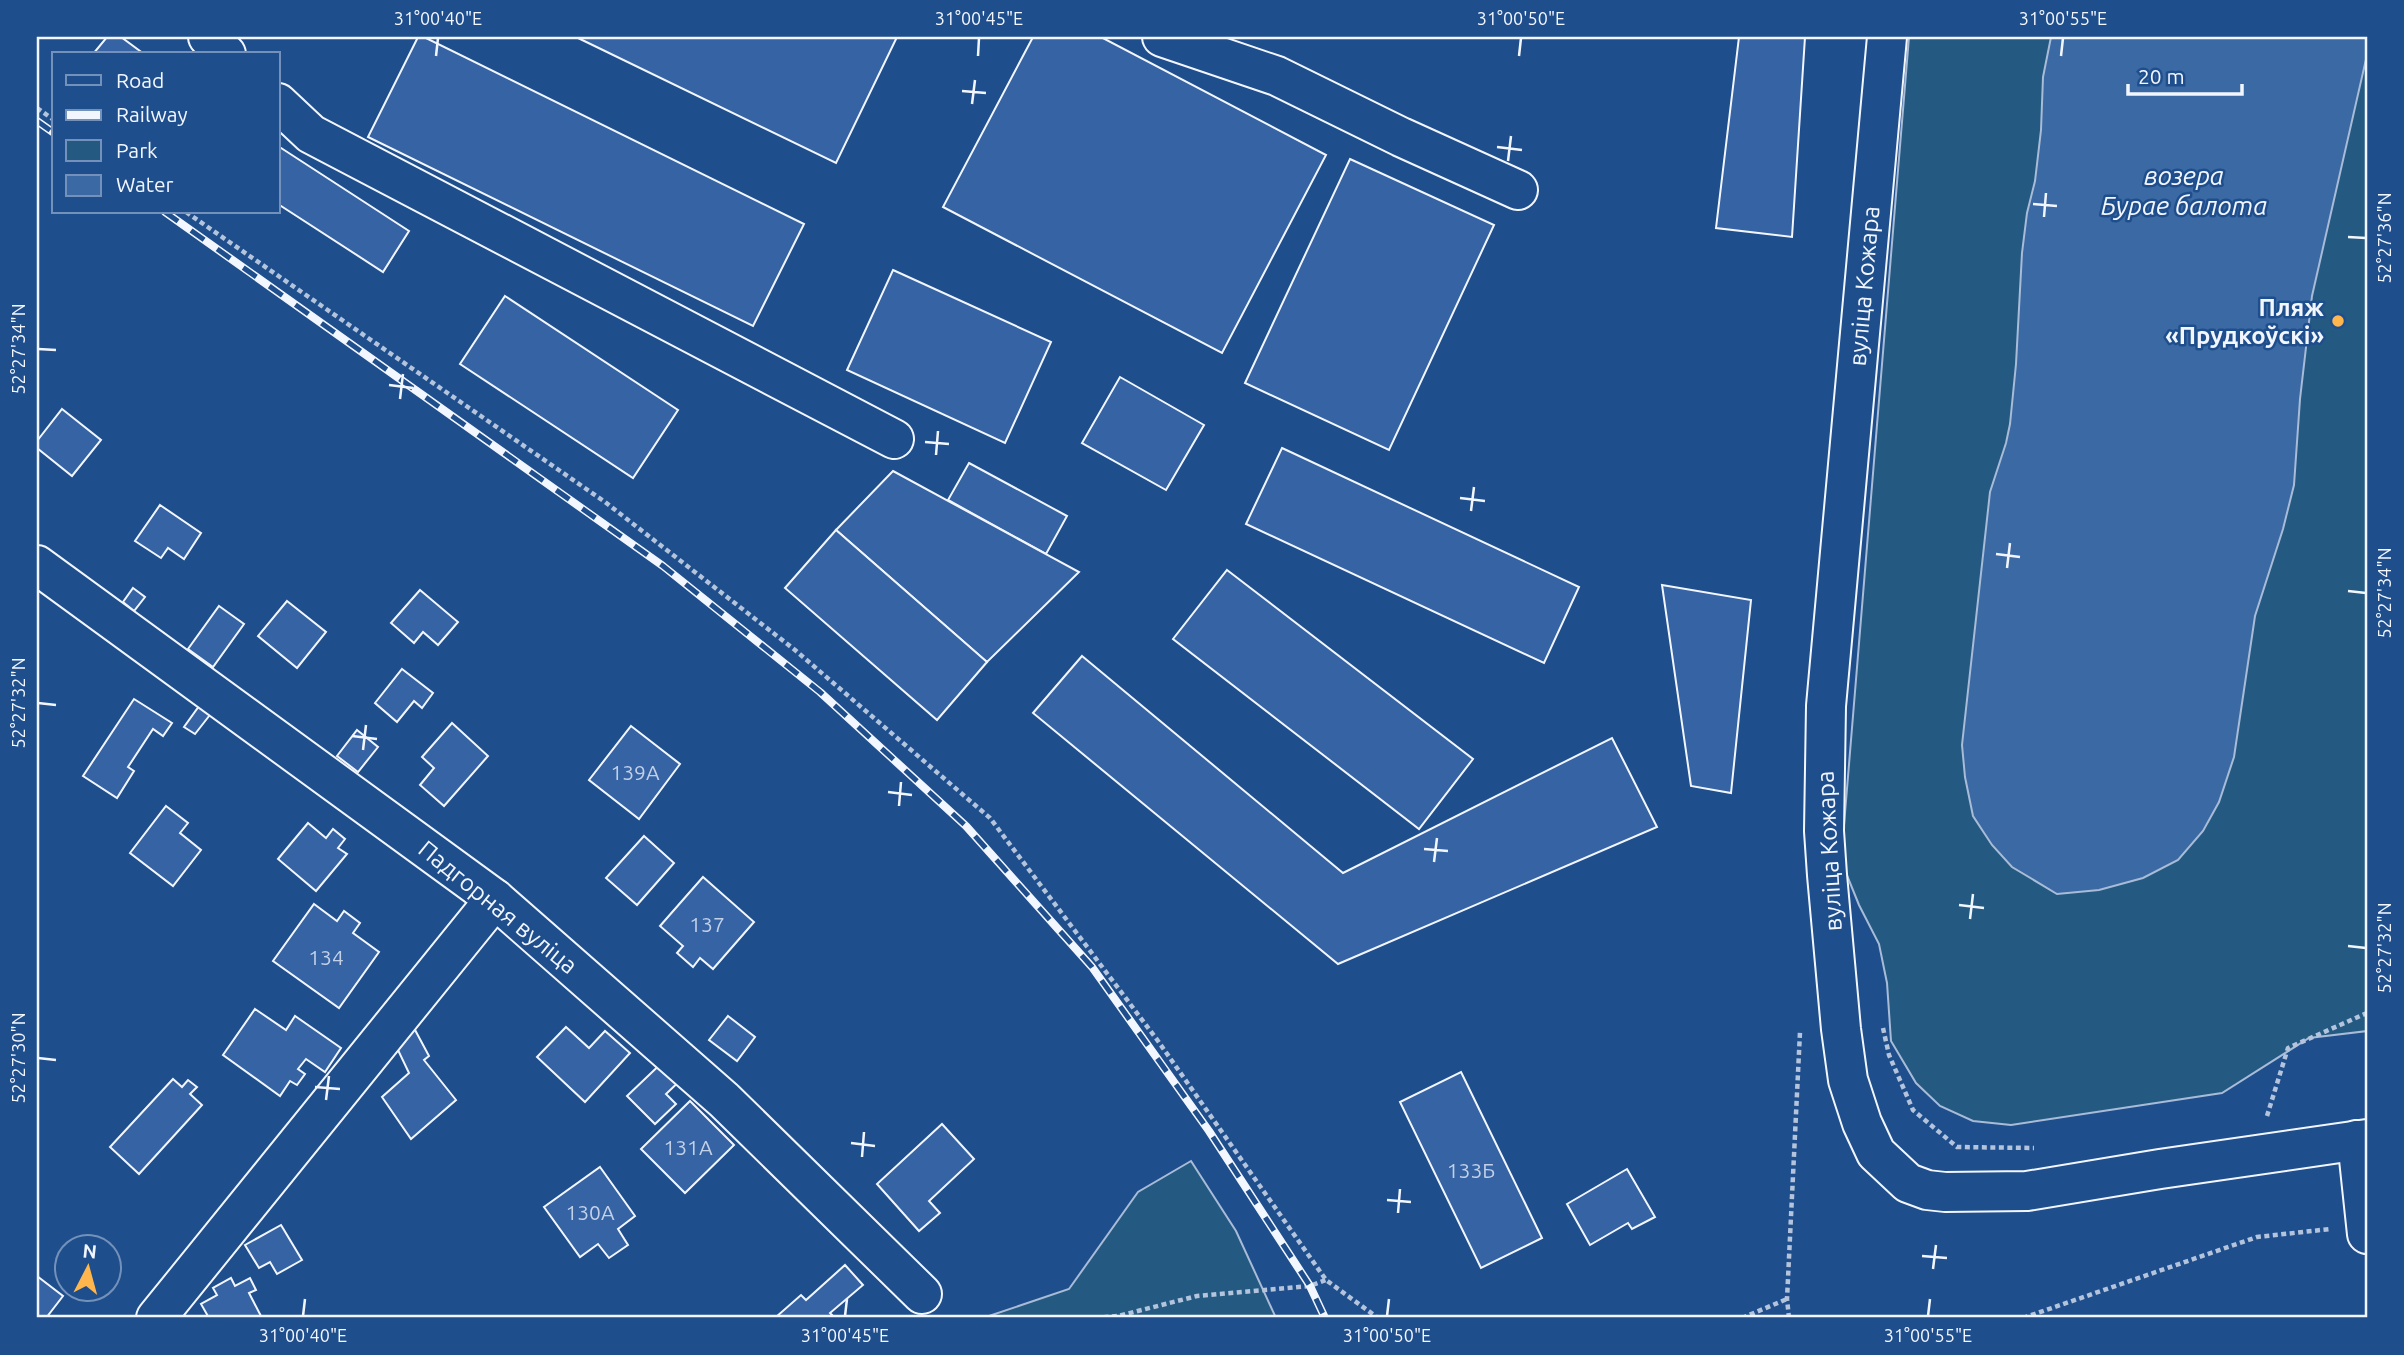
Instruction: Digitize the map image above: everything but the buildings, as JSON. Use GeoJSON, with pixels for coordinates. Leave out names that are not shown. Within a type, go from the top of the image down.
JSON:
{"type":"FeatureCollection","features":[{"type":"Feature","properties":{"kind":"street"},"geometry":{"type":"LineString","coordinates":[[208,37],[224,52]]}},
{"type":"Feature","properties":{"kind":"street"},"geometry":{"type":"LineString","coordinates":[[1162,37],[1277,76],[1518,190]]}},
{"type":"Feature","properties":{"kind":"street","name":"вуліца Кожара"},"geometry":{"type":"LineString","coordinates":[[1887,37],[1826,706],[1824,831],[1841,1029],[1848,1080],[1862,1123],[1876,1153],[1908,1183],[1945,1192],[2027,1191],[2362,1139]]}},
{"type":"Feature","properties":{"kind":"street"},"geometry":{"type":"LineString","coordinates":[[280,105],[311,134],[894,439]]}},
{"type":"Feature","properties":{"kind":"street","name":"Падгорная вуліца"},"geometry":{"type":"LineString","coordinates":[[37,565],[495,899],[724,1100],[922,1294]]}},
{"type":"Feature","properties":{"kind":"street"},"geometry":{"type":"LineString","coordinates":[[156,1318],[495,899]]}},
{"type":"Feature","properties":{"kind":"street"},"geometry":{"type":"LineString","coordinates":[[2362,1139],[2367,1229]]}},
{"type":"Feature","properties":{"kind":"path"},"geometry":{"type":"LineString","coordinates":[[37,108],[52,119]]}},
{"type":"Feature","properties":{"kind":"path"},"geometry":{"type":"LineString","coordinates":[[189,214],[605,502],[795,650],[990,818],[1158,1041],[1326,1280],[1378,1318]]}},
{"type":"Feature","properties":{"kind":"path"},"geometry":{"type":"LineString","coordinates":[[2269,1152],[2267,1113],[2288,1048],[2367,1013]]}},
{"type":"Feature","properties":{"kind":"path"},"geometry":{"type":"LineString","coordinates":[[1880,1016],[1889,1055],[1913,1110],[1957,1147],[2036,1148]]}},
{"type":"Feature","properties":{"kind":"path"},"geometry":{"type":"LineString","coordinates":[[2267,1113],[2279,1111]]}},
{"type":"Feature","properties":{"kind":"path"},"geometry":{"type":"LineString","coordinates":[[2023,1318],[2257,1237],[2367,1229]]}},
{"type":"Feature","properties":{"kind":"path"},"geometry":{"type":"LineString","coordinates":[[1095,1318],[1118,1316],[1197,1296],[1310,1286],[1326,1280]]}},
{"type":"Feature","properties":{"kind":"path"},"geometry":{"type":"LineString","coordinates":[[1742,1318],[1787,1299]]}},
{"type":"Feature","properties":{"kind":"green space"},"geometry":{"type":"Polygon","coordinates":[[[1909,37],[2367,37],[2367,1031],[2309,1038],[2222,1093],[2011,1125],[1973,1121],[1940,1106],[1916,1083],[1891,1041],[1887,983],[1879,944],[1844,868],[1844,825],[1909,37]]]}},
{"type":"Feature","properties":{"kind":"green space"},"geometry":{"type":"Polygon","coordinates":[[[1191,1161],[1236,1231],[1276,1318],[983,1318],[1069,1289],[1138,1192],[1191,1161]]]}},
{"type":"Feature","properties":{"kind":"water","name":"возера Бурае балота"},"geometry":{"type":"Polygon","coordinates":[[[2051,37],[2367,37],[2367,55],[2312,296],[2300,399],[2294,485],[2255,616],[2234,757],[2219,802],[2203,831],[2178,860],[2143,878],[2099,890],[2057,894],[2012,867],[1992,845],[1973,816],[1962,745],[1990,492],[2010,424],[2022,253],[2027,213],[2035,181],[2043,77],[2051,37]]]}},
{"type":"Feature","properties":{"kind":"railway"},"geometry":{"type":"LineString","coordinates":[[37,121],[52,132]]}},
{"type":"Feature","properties":{"kind":"railway"},"geometry":{"type":"LineString","coordinates":[[168,214],[663,566],[820,692],[966,826],[1092,967],[1209,1131],[1310,1286],[1325,1318]]}},
{"type":"Feature","properties":{"kind":"place","name":"Пляж «Прудкоўскі»"},"geometry":{"type":"Point","coordinates":[2338,321]}}]}
